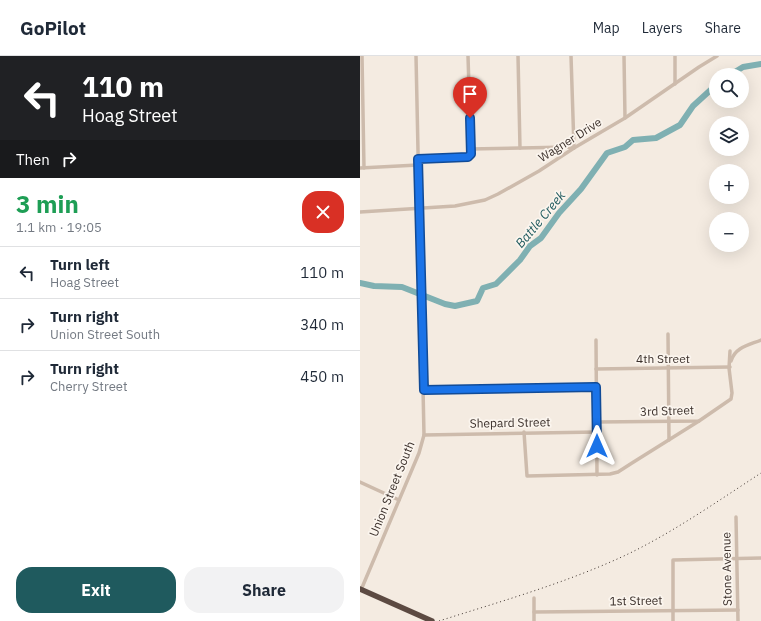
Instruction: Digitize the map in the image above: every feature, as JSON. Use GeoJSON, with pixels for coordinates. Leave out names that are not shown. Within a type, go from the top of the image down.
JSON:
{"type":"FeatureCollection","features":[{"type":"Feature","properties":{"kind":"highway"},"geometry":{"type":"LineString","coordinates":[[360,590],[432,621]]}},
{"type":"Feature","properties":{"kind":"street"},"geometry":{"type":"LineString","coordinates":[[362,56],[362,168],[418,165]]}},
{"type":"Feature","properties":{"kind":"street","name":"Union Street South"},"geometry":{"type":"LineString","coordinates":[[360,590],[419,453],[424,435],[416,56]]}},
{"type":"Feature","properties":{"kind":"street"},"geometry":{"type":"LineString","coordinates":[[418,159],[468,157],[471,154],[468,56]]}},
{"type":"Feature","properties":{"kind":"street"},"geometry":{"type":"LineString","coordinates":[[518,56],[520,148]]}},
{"type":"Feature","properties":{"kind":"street"},"geometry":{"type":"LineString","coordinates":[[470,149],[574,148],[571,56]]}},
{"type":"Feature","properties":{"kind":"street"},"geometry":{"type":"LineString","coordinates":[[624,56],[626,118]]}},
{"type":"Feature","properties":{"kind":"street"},"geometry":{"type":"LineString","coordinates":[[674,56],[675,84]]}},
{"type":"Feature","properties":{"kind":"street","name":"Wagner Drive"},"geometry":{"type":"LineString","coordinates":[[360,212],[455,206],[485,200],[540,171],[574,148],[626,118],[717,56]]}},
{"type":"Feature","properties":{"kind":"street"},"geometry":{"type":"LineString","coordinates":[[668,334],[669,440]]}},
{"type":"Feature","properties":{"kind":"street"},"geometry":{"type":"LineString","coordinates":[[596,340],[597,475]]}},
{"type":"Feature","properties":{"kind":"street"},"geometry":{"type":"LineString","coordinates":[[729,368],[732,357],[740,348],[761,340]]}},
{"type":"Feature","properties":{"kind":"street"},"geometry":{"type":"LineString","coordinates":[[729,368],[730,351]]}},
{"type":"Feature","properties":{"kind":"street","name":"4th Street"},"geometry":{"type":"LineString","coordinates":[[596,369],[729,368]]}},
{"type":"Feature","properties":{"kind":"street","name":"3rd Street"},"geometry":{"type":"LineString","coordinates":[[597,422],[699,421],[731,399],[732,393],[729,368]]}},
{"type":"Feature","properties":{"kind":"street"},"geometry":{"type":"LineString","coordinates":[[424,390],[596,387]]}},
{"type":"Feature","properties":{"kind":"street"},"geometry":{"type":"LineString","coordinates":[[524,432],[527,476],[597,475],[618,472],[699,421]]}},
{"type":"Feature","properties":{"kind":"street","name":"Shepard Street"},"geometry":{"type":"LineString","coordinates":[[424,435],[524,432],[597,432]]}},
{"type":"Feature","properties":{"kind":"street"},"geometry":{"type":"LineString","coordinates":[[360,482],[399,500]]}},
{"type":"Feature","properties":{"kind":"street","name":"Stone Avenue"},"geometry":{"type":"LineString","coordinates":[[736,517],[738,621]]}},
{"type":"Feature","properties":{"kind":"street"},"geometry":{"type":"LineString","coordinates":[[673,621],[673,560],[761,558]]}},
{"type":"Feature","properties":{"kind":"street"},"geometry":{"type":"LineString","coordinates":[[534,598],[534,621]]}},
{"type":"Feature","properties":{"kind":"street","name":"1st Street"},"geometry":{"type":"LineString","coordinates":[[534,612],[738,610]]}},
{"type":"Feature","properties":{"kind":"waterway","name":"Battle Creek"},"geometry":{"type":"LineString","coordinates":[[741,68],[761,64]]}},
{"type":"Feature","properties":{"kind":"waterway","name":"Battle Creek"},"geometry":{"type":"LineString","coordinates":[[360,283],[374,286],[402,287],[445,304],[455,306],[477,301],[483,288],[496,284],[520,260],[530,246],[541,238],[559,213],[581,189],[607,153],[625,147],[633,140],[656,138],[680,125],[693,106],[709,91]]}},
{"type":"Feature","properties":{"kind":"railway"},"geometry":{"type":"LineString","coordinates":[[439,621],[557,583],[626,555],[678,527],[761,473]]}},
{"type":"Feature","properties":{"kind":"route"},"geometry":{"type":"LineString","coordinates":[[470,118],[471,154],[468,157],[418,159],[424,390],[596,387],[597,446]]}}]}
